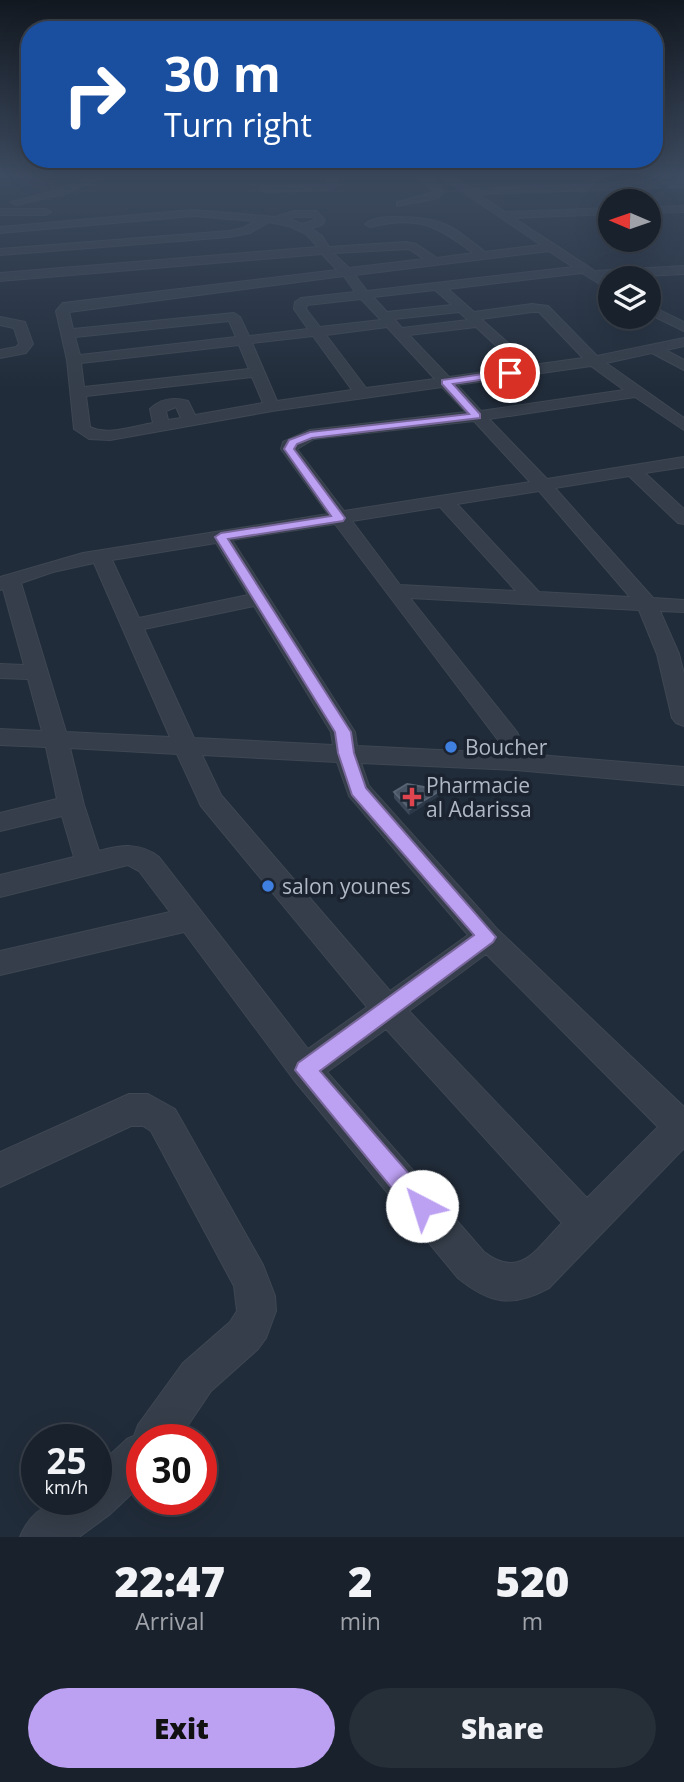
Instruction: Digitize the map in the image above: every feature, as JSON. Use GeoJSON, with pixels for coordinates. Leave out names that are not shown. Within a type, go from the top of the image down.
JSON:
{"type":"FeatureCollection","features":[{"type":"Feature","properties":{"kind":"street"},"geometry":{"type":"LineString","coordinates":[[0,252],[79,246]]}},
{"type":"Feature","properties":{"kind":"street"},"geometry":{"type":"LineString","coordinates":[[322,246],[363,294],[544,486],[646,603],[668,654],[684,718]]}},
{"type":"Feature","properties":{"kind":"street"},"geometry":{"type":"LineString","coordinates":[[385,246],[348,247],[153,278],[129,298],[64,308],[62,311],[74,360],[82,429],[89,434],[110,435],[162,426],[158,409],[174,402],[183,404],[190,421],[272,406],[594,361],[684,342]]}},
{"type":"Feature","properties":{"kind":"street"},"geometry":{"type":"LineString","coordinates":[[407,246],[434,261]]}},
{"type":"Feature","properties":{"kind":"street"},"geometry":{"type":"LineString","coordinates":[[470,246],[483,256]]}},
{"type":"Feature","properties":{"kind":"street"},"geometry":{"type":"LineString","coordinates":[[0,276],[153,278],[347,272],[553,247],[598,278]]}},
{"type":"Feature","properties":{"kind":"street"},"geometry":{"type":"LineString","coordinates":[[599,261],[607,266]]}},
{"type":"Feature","properties":{"kind":"street"},"geometry":{"type":"LineString","coordinates":[[661,271],[684,270]]}},
{"type":"Feature","properties":{"kind":"street"},"geometry":{"type":"LineString","coordinates":[[362,393],[300,309],[301,302],[437,285],[598,273]]}},
{"type":"Feature","properties":{"kind":"street"},"geometry":{"type":"LineString","coordinates":[[437,285],[531,370]]}},
{"type":"Feature","properties":{"kind":"street"},"geometry":{"type":"LineString","coordinates":[[129,298],[142,326]]}},
{"type":"Feature","properties":{"kind":"street"},"geometry":{"type":"LineString","coordinates":[[74,360],[533,308],[542,309],[594,361],[684,425]]}},
{"type":"Feature","properties":{"kind":"street"},"geometry":{"type":"LineString","coordinates":[[661,315],[684,327]]}},
{"type":"Feature","properties":{"kind":"street"},"geometry":{"type":"LineString","coordinates":[[68,334],[231,316],[237,318],[272,406]]}},
{"type":"Feature","properties":{"kind":"street"},"geometry":{"type":"LineString","coordinates":[[392,324],[471,316]]}},
{"type":"Feature","properties":{"kind":"street"},"geometry":{"type":"LineString","coordinates":[[0,321],[20,325],[26,344],[21,350],[0,354]]}},
{"type":"Feature","properties":{"kind":"street"},"geometry":{"type":"LineString","coordinates":[[655,349],[684,366]]}},
{"type":"Feature","properties":{"kind":"street"},"geometry":{"type":"LineString","coordinates":[[78,392],[259,372]]}},
{"type":"Feature","properties":{"kind":"street"},"geometry":{"type":"LineString","coordinates":[[516,762],[509,738],[394,591],[289,449],[293,442],[310,435],[476,416],[638,392]]}},
{"type":"Feature","properties":{"kind":"street"},"geometry":{"type":"LineString","coordinates":[[90,864],[71,805],[37,673],[5,582],[64,563],[101,556],[684,462]]}},
{"type":"Feature","properties":{"kind":"street"},"geometry":{"type":"LineString","coordinates":[[633,471],[684,519]]}},
{"type":"Feature","properties":{"kind":"street"},"geometry":{"type":"LineString","coordinates":[[444,501],[533,598]]}},
{"type":"Feature","properties":{"kind":"street"},"geometry":{"type":"LineString","coordinates":[[0,886],[132,853],[142,857],[306,1070],[471,1265],[491,1279],[511,1286],[536,1275],[682,1129],[486,937],[358,790],[346,753],[343,732],[221,537]]}},
{"type":"Feature","properties":{"kind":"street"},"geometry":{"type":"LineString","coordinates":[[101,556],[210,800],[388,1010],[587,1224]]}},
{"type":"Feature","properties":{"kind":"street"},"geometry":{"type":"LineString","coordinates":[[394,591],[684,606]]}},
{"type":"Feature","properties":{"kind":"street"},"geometry":{"type":"LineString","coordinates":[[134,625],[260,599]]}},
{"type":"Feature","properties":{"kind":"street"},"geometry":{"type":"LineString","coordinates":[[0,671],[37,673]]}},
{"type":"Feature","properties":{"kind":"street"},"geometry":{"type":"LineString","coordinates":[[0,737],[516,762],[684,776]]}},
{"type":"Feature","properties":{"kind":"street"},"geometry":{"type":"LineString","coordinates":[[0,822],[71,805]]}},
{"type":"Feature","properties":{"kind":"street"},"geometry":{"type":"LineString","coordinates":[[0,963],[190,919]]}},
{"type":"Feature","properties":{"kind":"street"},"geometry":{"type":"LineString","coordinates":[[306,1070],[486,937]]}},
{"type":"Feature","properties":{"kind":"street"},"geometry":{"type":"LineString","coordinates":[[0,1170],[129,1110],[148,1110],[163,1120],[255,1288],[256,1311],[246,1334],[198,1376],[164,1424]]}},
{"type":"Feature","properties":{"kind":"street"},"geometry":{"type":"LineString","coordinates":[[112,1483],[126,1469]]}},
{"type":"Feature","properties":{"kind":"street"},"geometry":{"type":"LineString","coordinates":[[42,1537],[73,1515]]}},
{"type":"Feature","properties":{"kind":"building"},"geometry":{"type":"Polygon","coordinates":[[[407,784],[441,790],[410,809],[394,792],[407,784]]]}},
{"type":"Feature","properties":{"kind":"place","name":"Boucher"},"geometry":{"type":"Point","coordinates":[451,747]}},
{"type":"Feature","properties":{"kind":"place","name":"Pharmacie al Adarissa"},"geometry":{"type":"Point","coordinates":[412,797]}},
{"type":"Feature","properties":{"kind":"place","name":"salon younes"},"geometry":{"type":"Point","coordinates":[268,886]}},
{"type":"Feature","properties":{"kind":"route"},"geometry":{"type":"LineString","coordinates":[[422,1206],[306,1070],[486,937],[358,790],[346,753],[343,732],[221,537],[339,518],[289,449],[289,445],[300,438],[476,416],[446,382],[510,373]]}}]}
